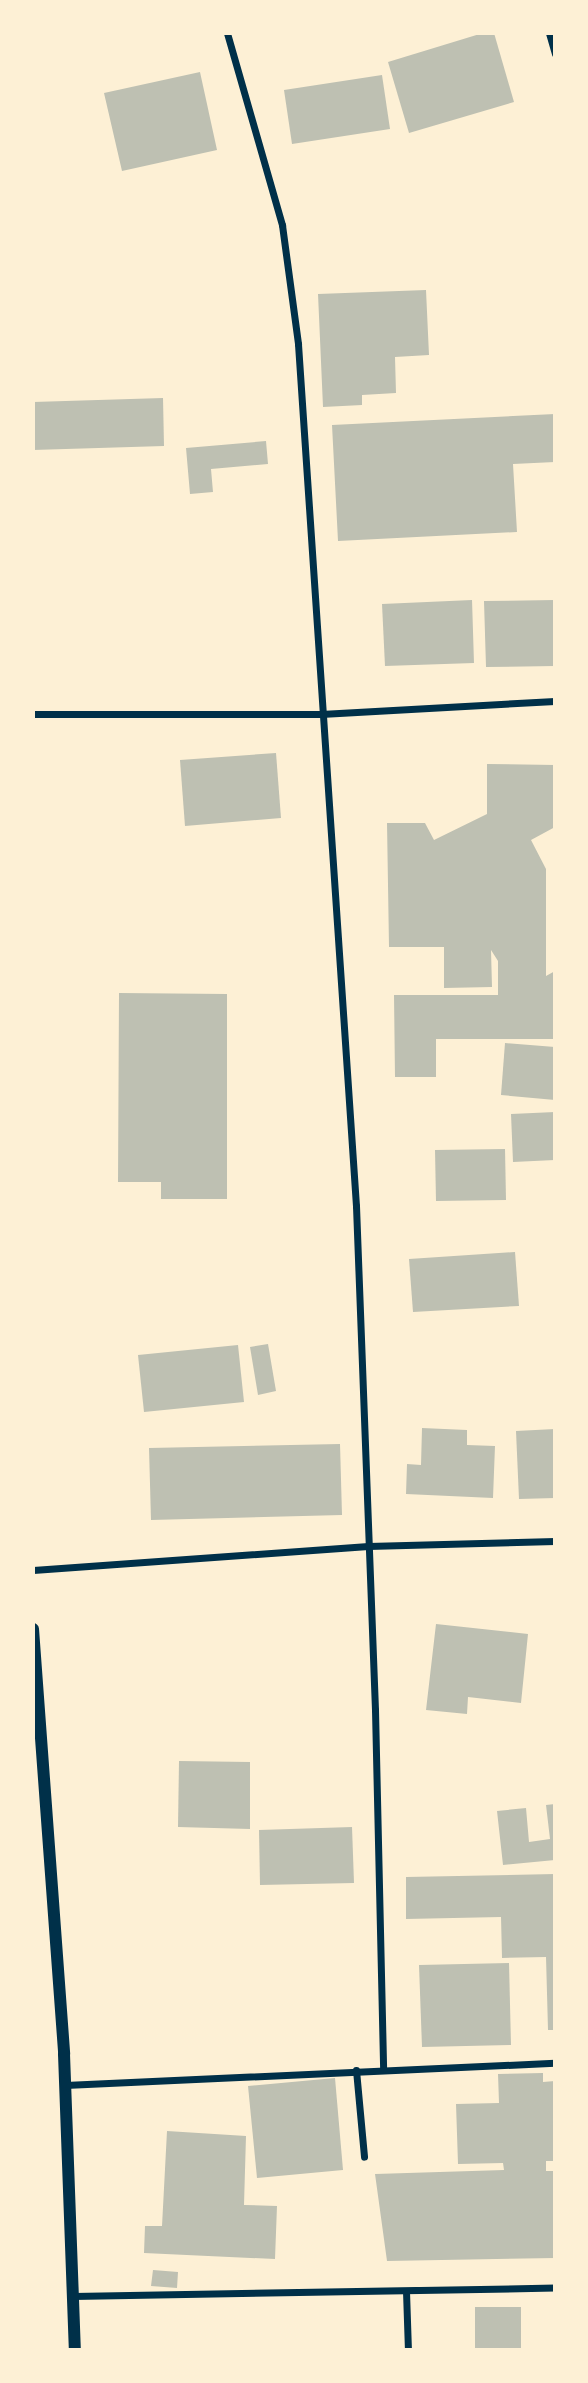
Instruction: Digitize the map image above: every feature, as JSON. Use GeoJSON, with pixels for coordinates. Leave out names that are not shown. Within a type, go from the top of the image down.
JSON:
{"type":"FeatureCollection","features":[{"type":"Feature","properties":{"kind":"street"},"geometry":{"type":"LineString","coordinates":[[227,33],[282,225],[298,344],[356,1206],[383,2070]]}},
{"type":"Feature","properties":{"kind":"street"},"geometry":{"type":"LineString","coordinates":[[549,33],[555,54]]}},
{"type":"Feature","properties":{"kind":"street"},"geometry":{"type":"LineString","coordinates":[[33,714],[321,714],[555,701]]}},
{"type":"Feature","properties":{"kind":"street"},"geometry":{"type":"LineString","coordinates":[[33,1570],[368,1546],[555,1541]]}},
{"type":"Feature","properties":{"kind":"street"},"geometry":{"type":"LineString","coordinates":[[33,1629],[65,2085],[75,2350]]}},
{"type":"Feature","properties":{"kind":"street"},"geometry":{"type":"LineString","coordinates":[[65,2085],[555,2063]]}},
{"type":"Feature","properties":{"kind":"street"},"geometry":{"type":"LineString","coordinates":[[356,2070],[364,2157]]}},
{"type":"Feature","properties":{"kind":"street"},"geometry":{"type":"LineString","coordinates":[[73,2296],[555,2288]]}},
{"type":"Feature","properties":{"kind":"street"},"geometry":{"type":"LineString","coordinates":[[406,2291],[408,2350]]}},
{"type":"Feature","properties":{"kind":"building"},"geometry":{"type":"Polygon","coordinates":[[[483,33],[494,33],[514,102],[409,133],[388,62],[483,33]]]}},
{"type":"Feature","properties":{"kind":"building"},"geometry":{"type":"Polygon","coordinates":[[[200,72],[217,150],[122,171],[104,93],[200,72]]]}},
{"type":"Feature","properties":{"kind":"building"},"geometry":{"type":"Polygon","coordinates":[[[382,75],[390,129],[292,144],[284,90],[382,75]]]}},
{"type":"Feature","properties":{"kind":"building"},"geometry":{"type":"Polygon","coordinates":[[[426,290],[429,355],[395,357],[396,393],[362,395],[362,405],[323,407],[318,294],[426,290]]]}},
{"type":"Feature","properties":{"kind":"building"},"geometry":{"type":"Polygon","coordinates":[[[163,398],[164,446],[33,450],[33,402],[163,398]]]}},
{"type":"Feature","properties":{"kind":"building"},"geometry":{"type":"Polygon","coordinates":[[[555,414],[555,462],[513,464],[517,532],[338,541],[332,425],[555,414]]]}},
{"type":"Feature","properties":{"kind":"building"},"geometry":{"type":"Polygon","coordinates":[[[266,441],[268,464],[211,469],[213,492],[190,494],[186,448],[266,441]]]}},
{"type":"Feature","properties":{"kind":"building"},"geometry":{"type":"Polygon","coordinates":[[[472,600],[474,663],[385,666],[382,604],[472,600]]]}},
{"type":"Feature","properties":{"kind":"building"},"geometry":{"type":"Polygon","coordinates":[[[555,600],[555,666],[486,667],[484,601],[555,600]]]}},
{"type":"Feature","properties":{"kind":"building"},"geometry":{"type":"Polygon","coordinates":[[[276,753],[281,818],[185,826],[180,760],[276,753]]]}},
{"type":"Feature","properties":{"kind":"building"},"geometry":{"type":"Polygon","coordinates":[[[487,764],[555,765],[555,827],[531,840],[546,869],[546,976],[555,971],[555,1039],[436,1039],[436,1077],[395,1077],[394,995],[498,995],[498,961],[491,950],[492,987],[444,988],[444,947],[389,947],[387,823],[425,823],[434,840],[487,814],[487,764]]]}},
{"type":"Feature","properties":{"kind":"building"},"geometry":{"type":"Polygon","coordinates":[[[119,993],[227,994],[227,1199],[161,1199],[161,1182],[118,1182],[119,993]]]}},
{"type":"Feature","properties":{"kind":"building"},"geometry":{"type":"Polygon","coordinates":[[[505,1043],[555,1047],[555,1100],[501,1095],[505,1043]]]}},
{"type":"Feature","properties":{"kind":"building"},"geometry":{"type":"Polygon","coordinates":[[[555,1112],[555,1160],[513,1162],[511,1114],[555,1112]]]}},
{"type":"Feature","properties":{"kind":"building"},"geometry":{"type":"Polygon","coordinates":[[[505,1149],[506,1200],[436,1201],[435,1150],[505,1149]]]}},
{"type":"Feature","properties":{"kind":"building"},"geometry":{"type":"Polygon","coordinates":[[[515,1252],[519,1306],[413,1312],[409,1259],[515,1252]]]}},
{"type":"Feature","properties":{"kind":"building"},"geometry":{"type":"Polygon","coordinates":[[[268,1344],[276,1391],[258,1395],[250,1347],[268,1344]]]}},
{"type":"Feature","properties":{"kind":"building"},"geometry":{"type":"Polygon","coordinates":[[[238,1345],[244,1402],[144,1412],[138,1355],[238,1345]]]}},
{"type":"Feature","properties":{"kind":"building"},"geometry":{"type":"Polygon","coordinates":[[[422,1428],[467,1430],[467,1445],[495,1446],[493,1498],[406,1494],[407,1464],[421,1465],[422,1428]]]}},
{"type":"Feature","properties":{"kind":"building"},"geometry":{"type":"Polygon","coordinates":[[[555,1429],[555,1498],[519,1499],[516,1431],[555,1429]]]}},
{"type":"Feature","properties":{"kind":"building"},"geometry":{"type":"Polygon","coordinates":[[[340,1444],[342,1515],[151,1520],[149,1448],[340,1444]]]}},
{"type":"Feature","properties":{"kind":"building"},"geometry":{"type":"Polygon","coordinates":[[[436,1624],[528,1634],[521,1703],[468,1697],[467,1714],[426,1710],[436,1624]]]}},
{"type":"Feature","properties":{"kind":"building"},"geometry":{"type":"Polygon","coordinates":[[[179,1761],[250,1762],[250,1829],[178,1827],[179,1761]]]}},
{"type":"Feature","properties":{"kind":"building"},"geometry":{"type":"Polygon","coordinates":[[[555,1804],[555,1860],[503,1865],[497,1811],[526,1808],[529,1842],[550,1839],[546,1805],[555,1804]]]}},
{"type":"Feature","properties":{"kind":"building"},"geometry":{"type":"Polygon","coordinates":[[[352,1827],[354,1883],[260,1885],[259,1830],[352,1827]]]}},
{"type":"Feature","properties":{"kind":"building"},"geometry":{"type":"Polygon","coordinates":[[[555,1874],[555,2030],[548,2030],[546,1957],[502,1958],[501,1917],[406,1919],[406,1877],[555,1874]]]}},
{"type":"Feature","properties":{"kind":"building"},"geometry":{"type":"Polygon","coordinates":[[[509,1963],[511,2045],[422,2047],[419,1965],[509,1963]]]}},
{"type":"Feature","properties":{"kind":"building"},"geometry":{"type":"Polygon","coordinates":[[[543,2073],[543,2082],[555,2081],[555,2161],[546,2161],[546,2171],[555,2171],[555,2258],[387,2261],[375,2174],[504,2170],[503,2163],[458,2164],[456,2104],[499,2103],[498,2074],[543,2073]]]}},
{"type":"Feature","properties":{"kind":"building"},"geometry":{"type":"Polygon","coordinates":[[[335,2078],[343,2170],[257,2178],[248,2086],[335,2078]]]}},
{"type":"Feature","properties":{"kind":"building"},"geometry":{"type":"Polygon","coordinates":[[[167,2131],[246,2136],[244,2205],[277,2206],[275,2259],[144,2253],[145,2226],[162,2226],[167,2131]]]}},
{"type":"Feature","properties":{"kind":"building"},"geometry":{"type":"Polygon","coordinates":[[[153,2270],[178,2272],[177,2288],[151,2286],[153,2270]]]}},
{"type":"Feature","properties":{"kind":"building"},"geometry":{"type":"Polygon","coordinates":[[[475,2307],[521,2307],[521,2350],[475,2350],[475,2307]]]}}]}
